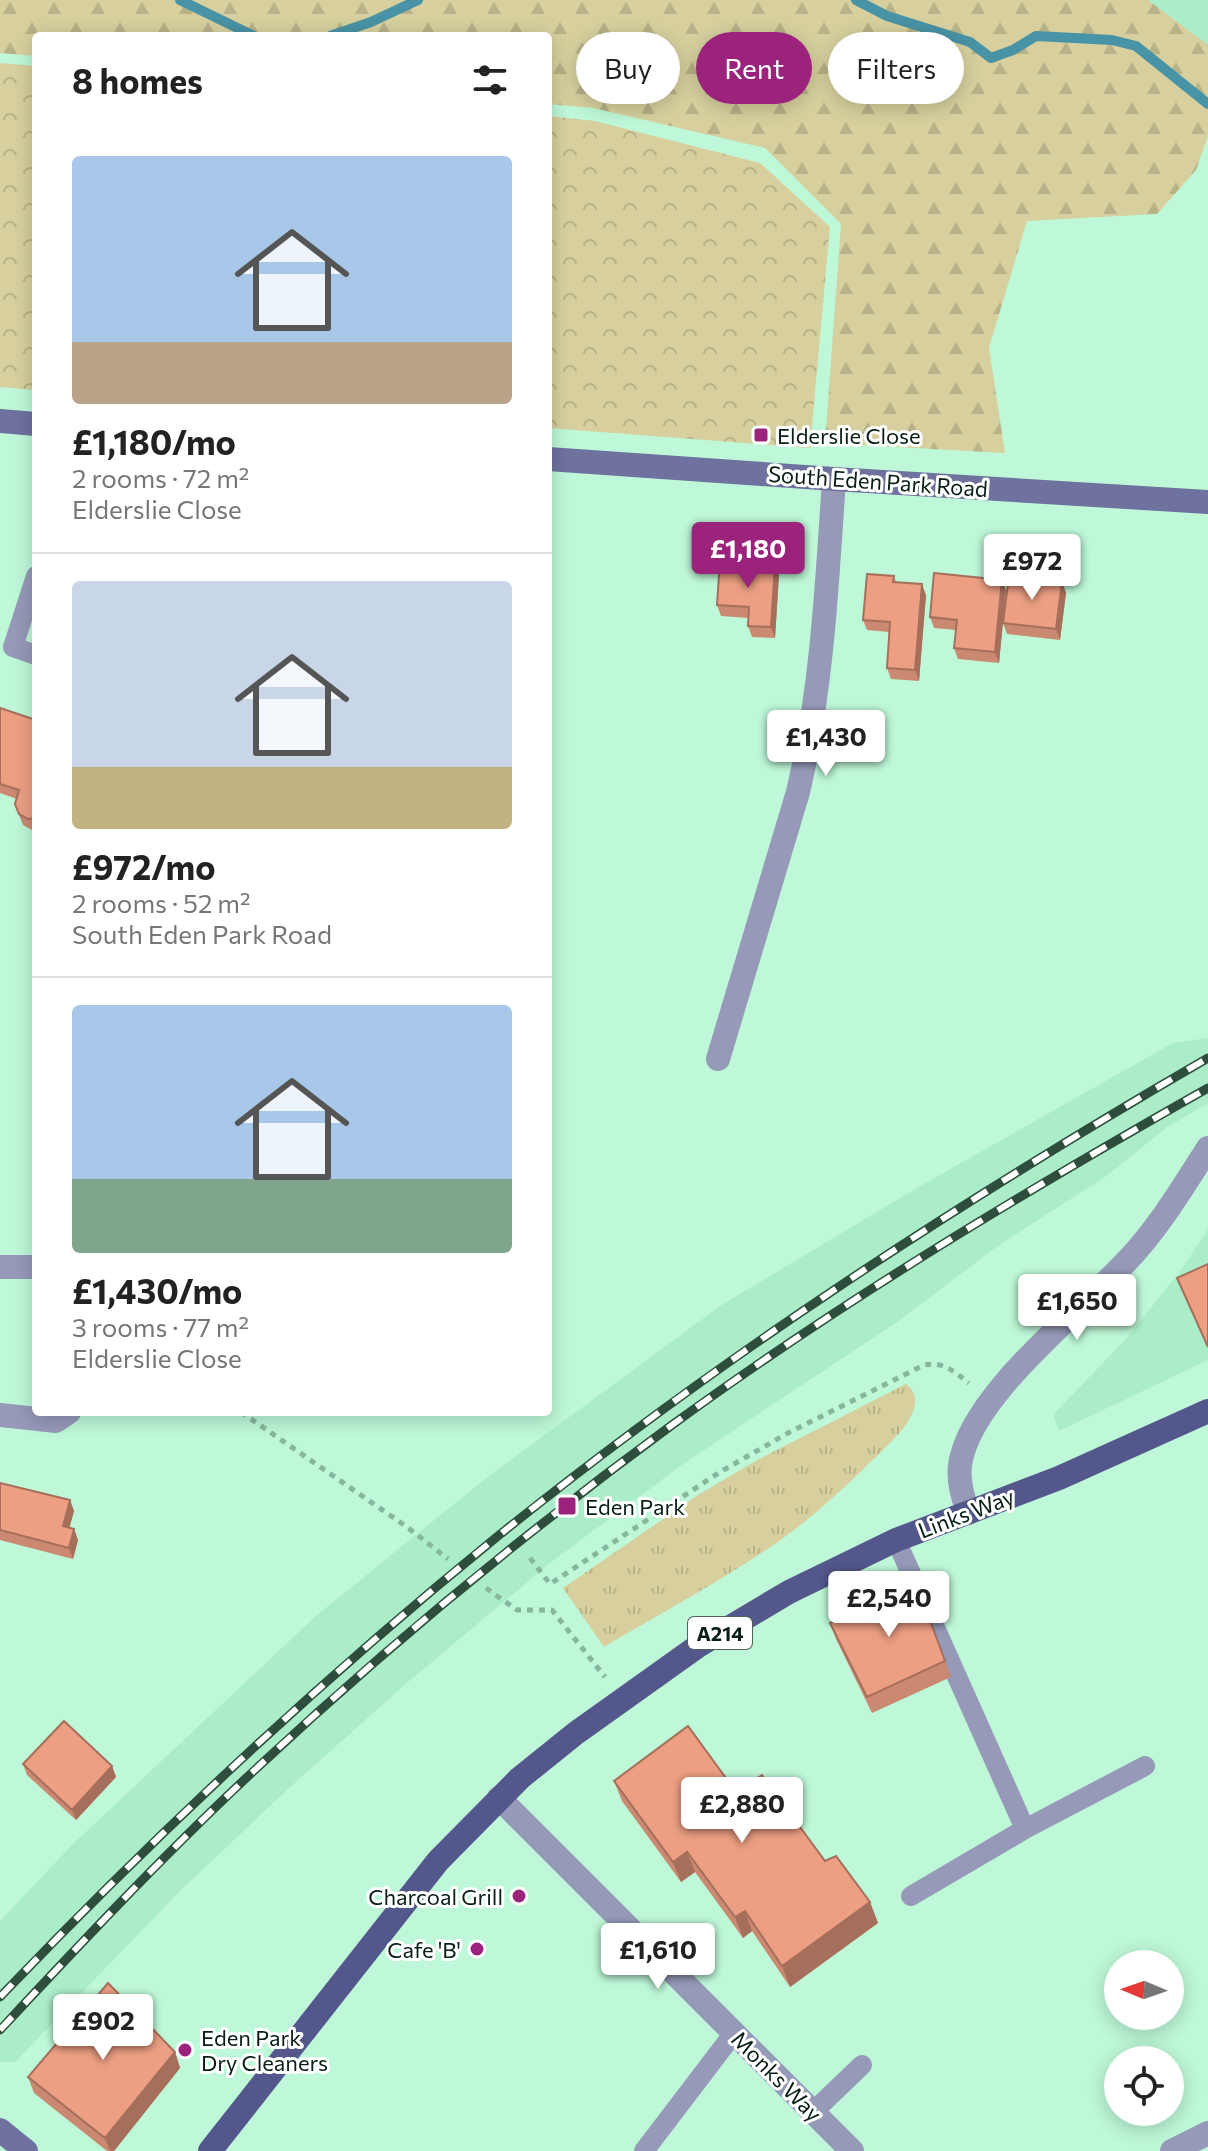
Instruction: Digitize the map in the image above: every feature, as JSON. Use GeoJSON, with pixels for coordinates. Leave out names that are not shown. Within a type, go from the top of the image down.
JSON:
{"type":"FeatureCollection","features":[{"type":"Feature","properties":{"kind":"main road"},"geometry":{"type":"LineString","coordinates":[[0,421],[32,424]]}},
{"type":"Feature","properties":{"kind":"main road","name":"South Eden Park Road"},"geometry":{"type":"LineString","coordinates":[[552,459],[1208,502]]}},
{"type":"Feature","properties":{"kind":"main road","name":"Links Way"},"geometry":{"type":"LineString","coordinates":[[499,1798],[545,1757],[621,1701],[749,1614],[896,1540],[1059,1478],[1208,1411]]}},
{"type":"Feature","properties":{"kind":"main road","name":"A214"},"geometry":{"type":"LineString","coordinates":[[210,2151],[410,1894],[499,1798]]}},
{"type":"Feature","properties":{"kind":"main road"},"geometry":{"type":"LineString","coordinates":[[0,2130],[26,2151]]}},
{"type":"Feature","properties":{"kind":"street"},"geometry":{"type":"LineString","coordinates":[[718,1059],[808,748],[816,703],[834,479]]}},
{"type":"Feature","properties":{"kind":"street"},"geometry":{"type":"LineString","coordinates":[[968,1513],[960,1490],[960,1462],[974,1428],[991,1401],[1027,1360],[1124,1264],[1152,1231],[1208,1148]]}},
{"type":"Feature","properties":{"kind":"street"},"geometry":{"type":"LineString","coordinates":[[0,1267],[32,1267]]}},
{"type":"Feature","properties":{"kind":"street"},"geometry":{"type":"LineString","coordinates":[[0,1415],[56,1421],[63,1416]]}},
{"type":"Feature","properties":{"kind":"street","name":"Monks Way"},"geometry":{"type":"LineString","coordinates":[[499,1798],[852,2151]]}},
{"type":"Feature","properties":{"kind":"street"},"geometry":{"type":"LineString","coordinates":[[1172,2151],[1208,2133]]}},
{"type":"Feature","properties":{"kind":"lane"},"geometry":{"type":"LineString","coordinates":[[32,588],[13,647],[32,654]]}},
{"type":"Feature","properties":{"kind":"lane"},"geometry":{"type":"LineString","coordinates":[[896,1540],[1025,1829]]}},
{"type":"Feature","properties":{"kind":"lane"},"geometry":{"type":"LineString","coordinates":[[911,1896],[1025,1829],[1145,1766]]}},
{"type":"Feature","properties":{"kind":"lane"},"geometry":{"type":"LineString","coordinates":[[644,2151],[734,2033]]}},
{"type":"Feature","properties":{"kind":"lane"},"geometry":{"type":"LineString","coordinates":[[813,2112],[862,2065]]}},
{"type":"Feature","properties":{"kind":"path"},"geometry":{"type":"LineString","coordinates":[[530,1558],[550,1584],[720,1472],[788,1433],[924,1365],[946,1365],[991,1401]]}},
{"type":"Feature","properties":{"kind":"path"},"geometry":{"type":"LineString","coordinates":[[247,1416],[448,1559]]}},
{"type":"Feature","properties":{"kind":"path"},"geometry":{"type":"LineString","coordinates":[[486,1588],[517,1610],[552,1610],[621,1701]]}},
{"type":"Feature","properties":{"kind":"shaded area"},"geometry":{"type":"Polygon","coordinates":[[[1054,0],[1208,0],[1208,90],[1054,0]]]}},
{"type":"Feature","properties":{"kind":"shaded area"},"geometry":{"type":"Polygon","coordinates":[[[1208,1038],[1208,1103],[1166,1128],[1108,1175],[999,1245],[897,1322],[683,1464],[550,1563],[408,1682],[289,1788],[180,1891],[15,2062],[0,2062],[0,1921],[73,1844],[317,1615],[489,1476],[723,1304],[922,1185],[1173,1043],[1208,1038]]]}},
{"type":"Feature","properties":{"kind":"shaded area"},"geometry":{"type":"Polygon","coordinates":[[[1208,1229],[1208,1360],[1059,1431],[1053,1415],[1126,1339],[1181,1270],[1208,1229]]]}},
{"type":"Feature","properties":{"kind":"green space"},"geometry":{"type":"Polygon","coordinates":[[[0,0],[1148,0],[1208,45],[1208,136],[1196,170],[1157,214],[1027,221],[989,348],[1005,453],[825,443],[841,224],[765,148],[593,108],[552,104],[552,32],[32,32],[32,56],[0,53],[0,0]]]}},
{"type":"Feature","properties":{"kind":"green space"},"geometry":{"type":"Polygon","coordinates":[[[0,63],[32,66],[32,390],[0,387],[0,63]]]}},
{"type":"Feature","properties":{"kind":"green space"},"geometry":{"type":"Polygon","coordinates":[[[552,116],[595,121],[760,163],[830,227],[810,448],[552,428],[552,116]]]}},
{"type":"Feature","properties":{"kind":"green space"},"geometry":{"type":"Polygon","coordinates":[[[906,1384],[913,1392],[915,1401],[908,1421],[886,1448],[820,1509],[738,1568],[604,1647],[563,1588],[698,1495],[759,1459],[906,1384]]]}},
{"type":"Feature","properties":{"kind":"building"},"geometry":{"type":"Polygon","coordinates":[[[720,561],[775,564],[771,627],[748,626],[749,607],[717,605],[720,561]]]}},
{"type":"Feature","properties":{"kind":"building"},"geometry":{"type":"Polygon","coordinates":[[[934,573],[1002,580],[995,652],[954,648],[957,620],[930,617],[934,573]]]}},
{"type":"Feature","properties":{"kind":"building"},"geometry":{"type":"Polygon","coordinates":[[[867,574],[894,576],[893,582],[922,584],[915,670],[887,668],[890,622],[863,620],[867,574]]]}},
{"type":"Feature","properties":{"kind":"building"},"geometry":{"type":"Polygon","coordinates":[[[1009,576],[1062,582],[1056,629],[1003,623],[1009,576]]]}},
{"type":"Feature","properties":{"kind":"building"},"geometry":{"type":"Polygon","coordinates":[[[0,708],[32,719],[32,818],[19,814],[15,804],[19,790],[0,784],[0,708]]]}},
{"type":"Feature","properties":{"kind":"building"},"geometry":{"type":"Polygon","coordinates":[[[1208,1264],[1208,1347],[1177,1278],[1208,1264]]]}},
{"type":"Feature","properties":{"kind":"building"},"geometry":{"type":"Polygon","coordinates":[[[0,1483],[70,1500],[63,1526],[74,1529],[69,1548],[0,1530],[0,1483]]]}},
{"type":"Feature","properties":{"kind":"building"},"geometry":{"type":"Polygon","coordinates":[[[915,1580],[945,1661],[867,1697],[830,1623],[915,1580]]]}},
{"type":"Feature","properties":{"kind":"building"},"geometry":{"type":"Polygon","coordinates":[[[64,1721],[112,1766],[72,1810],[23,1764],[64,1721]]]}},
{"type":"Feature","properties":{"kind":"building"},"geometry":{"type":"Polygon","coordinates":[[[688,1726],[731,1785],[742,1778],[747,1785],[762,1775],[825,1861],[836,1856],[870,1902],[782,1966],[745,1911],[735,1917],[687,1852],[673,1862],[614,1781],[688,1726]]]}},
{"type":"Feature","properties":{"kind":"building"},"geometry":{"type":"Polygon","coordinates":[[[108,1983],[175,2052],[105,2138],[28,2077],[108,1983]]]}},
{"type":"Feature","properties":{"kind":"waterway"},"geometry":{"type":"LineString","coordinates":[[180,0],[246,32]]}},
{"type":"Feature","properties":{"kind":"waterway"},"geometry":{"type":"LineString","coordinates":[[342,32],[418,0]]}},
{"type":"Feature","properties":{"kind":"waterway"},"geometry":{"type":"LineString","coordinates":[[856,0],[887,16],[970,42],[991,58],[1013,50],[1036,36],[1112,40],[1136,46],[1208,104]]}},
{"type":"Feature","properties":{"kind":"railway"},"geometry":{"type":"LineString","coordinates":[[0,1997],[119,1876],[304,1701],[433,1590],[582,1470],[755,1344],[933,1225],[1208,1058]]}},
{"type":"Feature","properties":{"kind":"railway"},"geometry":{"type":"LineString","coordinates":[[0,2030],[150,1872],[243,1781],[399,1642],[561,1509],[736,1379],[868,1291],[1002,1208],[1208,1088]]}},
{"type":"Feature","properties":{"kind":"place","name":"Elderslie Close"},"geometry":{"type":"Point","coordinates":[761,435]}},
{"type":"Feature","properties":{"kind":"place","name":"Eden Park"},"geometry":{"type":"Point","coordinates":[567,1506]}},
{"type":"Feature","properties":{"kind":"place","name":"Charcoal Grill"},"geometry":{"type":"Point","coordinates":[519,1896]}},
{"type":"Feature","properties":{"kind":"place","name":"Cafe 'B'"},"geometry":{"type":"Point","coordinates":[477,1949]}},
{"type":"Feature","properties":{"kind":"place","name":"Eden Park Dry Cleaners"},"geometry":{"type":"Point","coordinates":[185,2050]}}]}
